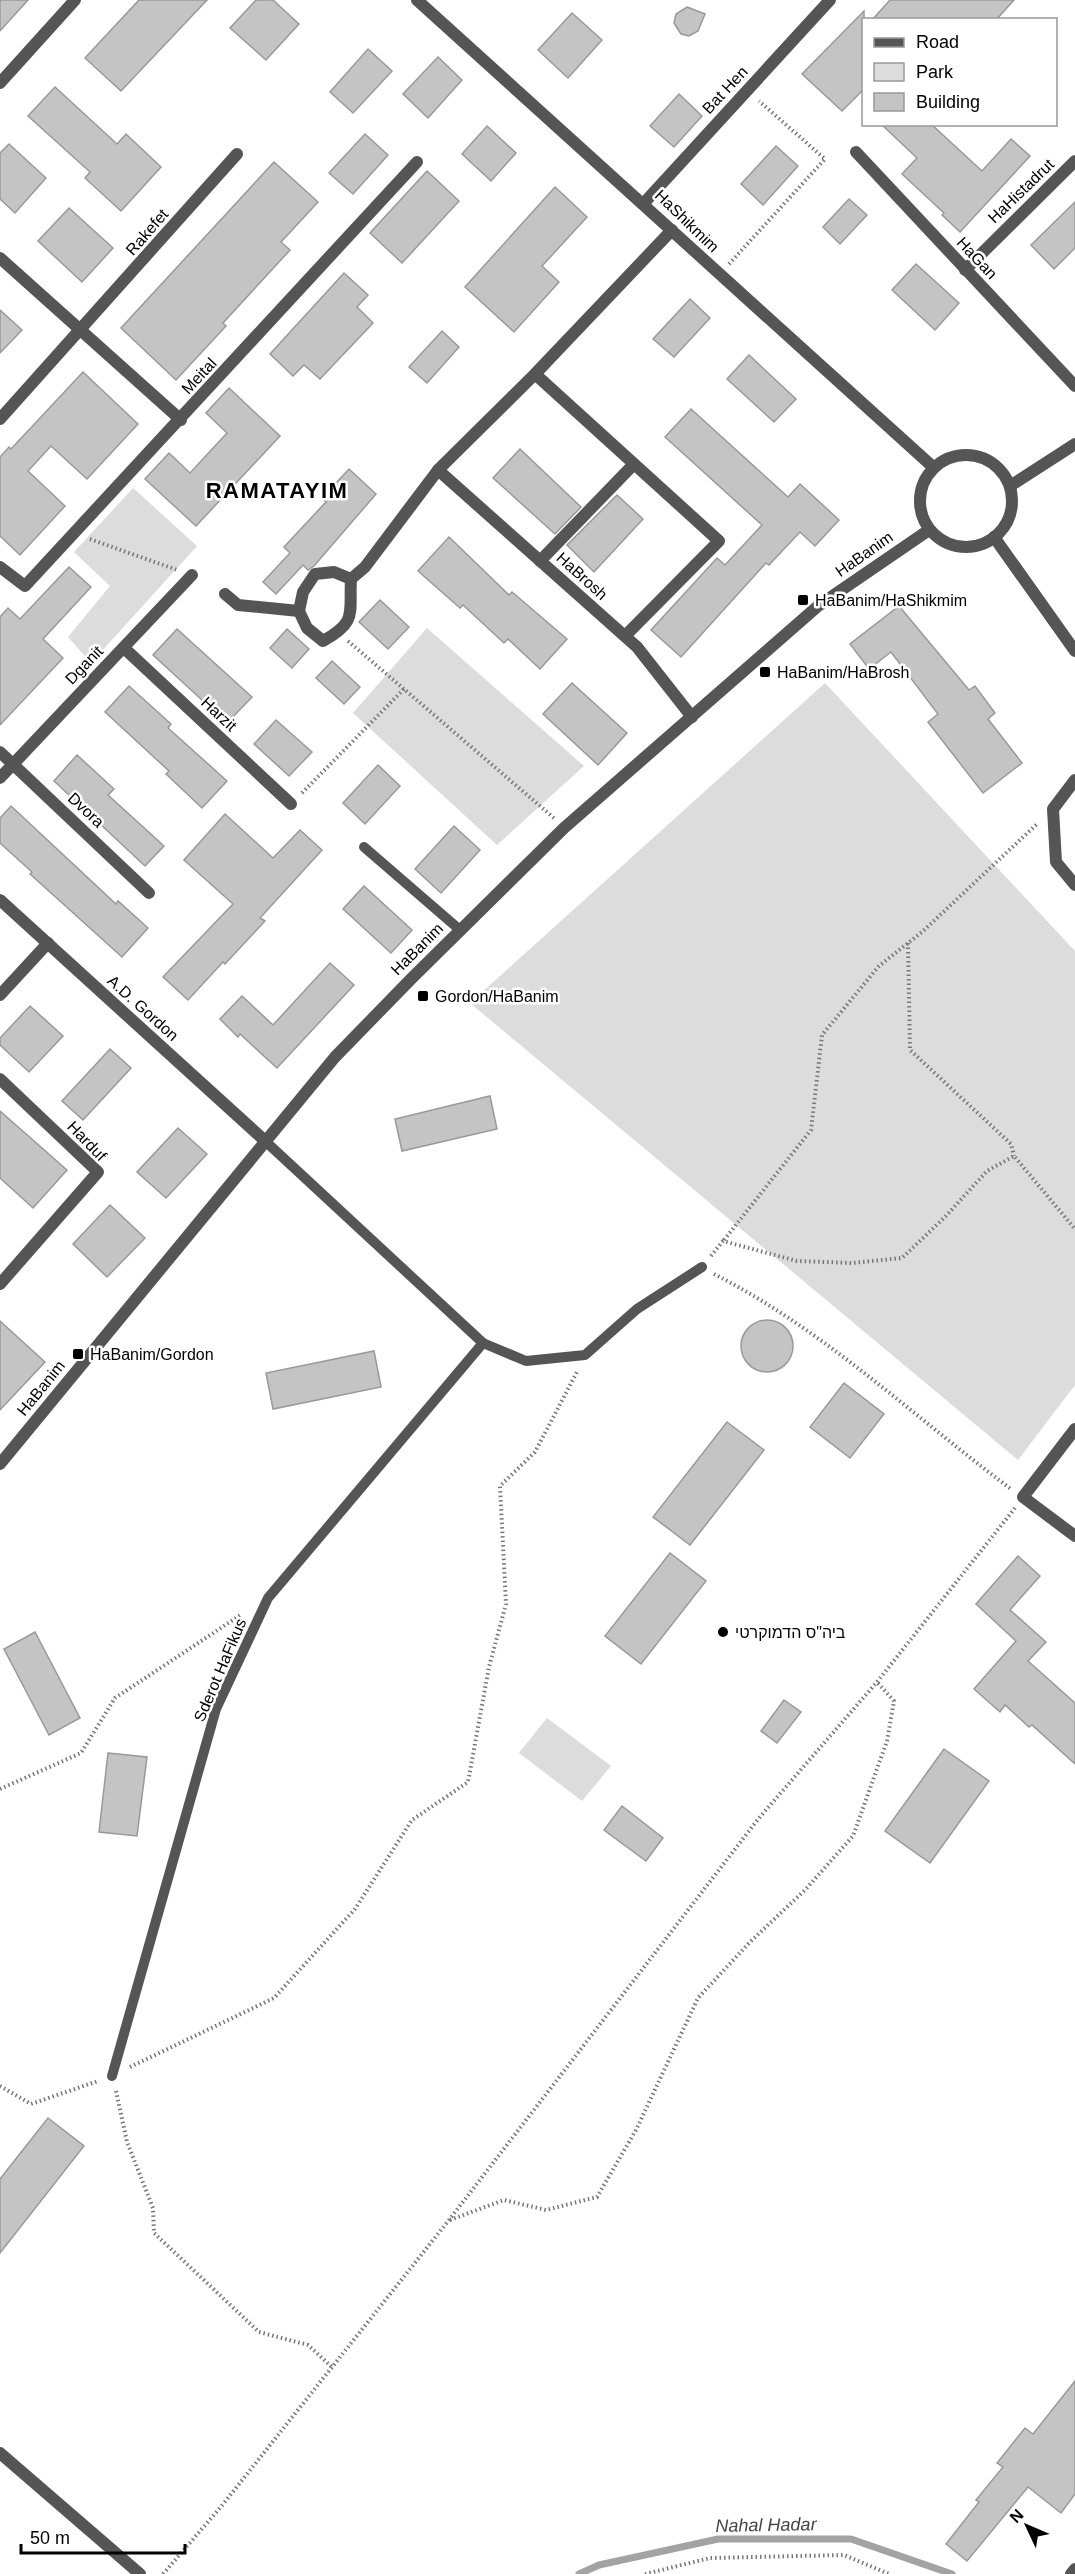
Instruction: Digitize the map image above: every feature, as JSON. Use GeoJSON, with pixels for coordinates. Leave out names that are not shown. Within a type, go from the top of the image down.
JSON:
{"type":"FeatureCollection","features":[{"type":"Feature","properties":{"kind":"street"},"geometry":{"type":"LineString","coordinates":[[0,83],[75,0]]}},
{"type":"Feature","properties":{"kind":"street","name":"HaShikmim"},"geometry":{"type":"LineString","coordinates":[[417,0],[644,203],[719,275],[933,467]]}},
{"type":"Feature","properties":{"kind":"street","name":"Bat Hen"},"geometry":{"type":"LineString","coordinates":[[644,203],[830,0]]}},
{"type":"Feature","properties":{"kind":"street","name":"HaGan"},"geometry":{"type":"LineString","coordinates":[[856,153],[1075,386]]}},
{"type":"Feature","properties":{"kind":"street","name":"Rakefet"},"geometry":{"type":"LineString","coordinates":[[0,419],[237,154]]}},
{"type":"Feature","properties":{"kind":"street","name":"HaHistadrut"},"geometry":{"type":"LineString","coordinates":[[965,270],[1075,161]]}},
{"type":"Feature","properties":{"kind":"street","name":"Meital"},"geometry":{"type":"LineString","coordinates":[[0,567],[25,586],[181,420],[417,162]]}},
{"type":"Feature","properties":{"kind":"street"},"geometry":{"type":"LineString","coordinates":[[351,579],[365,567],[438,470],[535,374],[672,230]]}},
{"type":"Feature","properties":{"kind":"street"},"geometry":{"type":"LineString","coordinates":[[0,258],[181,420]]}},
{"type":"Feature","properties":{"kind":"street"},"geometry":{"type":"LineString","coordinates":[[535,374],[719,541],[625,636]]}},
{"type":"Feature","properties":{"kind":"street"},"geometry":{"type":"LineString","coordinates":[[1010,486],[1075,444]]}},
{"type":"Feature","properties":{"kind":"street"},"geometry":{"type":"LineString","coordinates":[[962,454],[977,456],[992,462],[1003,472],[1010,486],[1012,500],[1010,514],[1004,527],[981,545],[960,547],[939,539],[928,530],[922,518],[919,504],[920,490],[933,467],[946,458],[962,454]]}},
{"type":"Feature","properties":{"kind":"street"},"geometry":{"type":"LineString","coordinates":[[540,561],[634,464]]}},
{"type":"Feature","properties":{"kind":"street","name":"HaBrosh"},"geometry":{"type":"LineString","coordinates":[[438,470],[637,647],[692,717]]}},
{"type":"Feature","properties":{"kind":"street","name":"HaBanim"},"geometry":{"type":"LineString","coordinates":[[0,1464],[264,1140],[335,1057],[460,930],[564,828],[818,606],[928,530]]}},
{"type":"Feature","properties":{"kind":"street"},"geometry":{"type":"LineString","coordinates":[[994,537],[1075,651]]}},
{"type":"Feature","properties":{"kind":"street"},"geometry":{"type":"LineString","coordinates":[[334,572],[351,579],[352,614],[339,633],[323,641],[307,628],[299,611],[303,591],[315,574],[334,572]]}},
{"type":"Feature","properties":{"kind":"street","name":"Dganit"},"geometry":{"type":"LineString","coordinates":[[0,778],[192,575]]}},
{"type":"Feature","properties":{"kind":"street"},"geometry":{"type":"LineString","coordinates":[[225,594],[238,605],[299,611]]}},
{"type":"Feature","properties":{"kind":"street","name":"Harzit"},"geometry":{"type":"LineString","coordinates":[[124,648],[291,804]]}},
{"type":"Feature","properties":{"kind":"street","name":"Dvora"},"geometry":{"type":"LineString","coordinates":[[0,752],[149,893]]}},
{"type":"Feature","properties":{"kind":"street"},"geometry":{"type":"LineString","coordinates":[[1075,780],[1053,809],[1056,862],[1075,885]]}},
{"type":"Feature","properties":{"kind":"street","name":"A.D. Gordon"},"geometry":{"type":"LineString","coordinates":[[0,900],[264,1140]]}},
{"type":"Feature","properties":{"kind":"street"},"geometry":{"type":"LineString","coordinates":[[0,995],[48,943]]}},
{"type":"Feature","properties":{"kind":"street","name":"Harduf"},"geometry":{"type":"LineString","coordinates":[[0,1079],[98,1172],[0,1284]]}},
{"type":"Feature","properties":{"kind":"street"},"geometry":{"type":"LineString","coordinates":[[1075,1429],[1023,1497],[1075,1536]]}},
{"type":"Feature","properties":{"kind":"street"},"geometry":{"type":"LineString","coordinates":[[0,2453],[140,2574]]}},
{"type":"Feature","properties":{"kind":"street"},"geometry":{"type":"LineString","coordinates":[[1071,2574],[1075,2569]]}},
{"type":"Feature","properties":{"kind":"lane"},"geometry":{"type":"LineString","coordinates":[[364,847],[460,930]]}},
{"type":"Feature","properties":{"kind":"lane"},"geometry":{"type":"LineString","coordinates":[[264,1140],[483,1343],[525,1361],[585,1355],[637,1309],[702,1267]]}},
{"type":"Feature","properties":{"kind":"lane","name":"Sderot HaFikus"},"geometry":{"type":"LineString","coordinates":[[112,2076],[216,1709],[268,1598],[483,1343]]}},
{"type":"Feature","properties":{"kind":"path"},"geometry":{"type":"LineString","coordinates":[[719,275],[825,159],[747,90]]}},
{"type":"Feature","properties":{"kind":"path"},"geometry":{"type":"LineString","coordinates":[[75,534],[192,575]]}},
{"type":"Feature","properties":{"kind":"path"},"geometry":{"type":"LineString","coordinates":[[339,633],[564,828]]}},
{"type":"Feature","properties":{"kind":"path"},"geometry":{"type":"LineString","coordinates":[[291,804],[404,689]]}},
{"type":"Feature","properties":{"kind":"path"},"geometry":{"type":"LineString","coordinates":[[163,2574],[220,2508],[449,2220],[759,1818],[877,1682],[1023,1497],[842,1354],[756,1295],[702,1267],[811,1130],[822,1035],[879,966],[908,943],[1053,809]]}},
{"type":"Feature","properties":{"kind":"path"},"geometry":{"type":"LineString","coordinates":[[908,943],[909,1050],[1011,1144],[1014,1156],[1075,1229]]}},
{"type":"Feature","properties":{"kind":"path"},"geometry":{"type":"LineString","coordinates":[[723,1241],[797,1261],[852,1263],[902,1258],[945,1217],[987,1171],[1014,1156]]}},
{"type":"Feature","properties":{"kind":"path"},"geometry":{"type":"LineString","coordinates":[[0,2086],[31,2104],[112,2076],[274,1998],[355,1909],[412,1820],[468,1782],[489,1667],[506,1604],[500,1486],[535,1452],[585,1355]]}},
{"type":"Feature","properties":{"kind":"path"},"geometry":{"type":"LineString","coordinates":[[0,1789],[81,1753],[115,1698],[268,1598]]}},
{"type":"Feature","properties":{"kind":"path"},"geometry":{"type":"LineString","coordinates":[[449,2220],[504,2200],[546,2210],[597,2197],[636,2130],[698,1998],[750,1942],[805,1890],[853,1836],[887,1741],[894,1701],[877,1682]]}},
{"type":"Feature","properties":{"kind":"path"},"geometry":{"type":"LineString","coordinates":[[112,2076],[127,2142],[153,2208],[154,2233],[258,2331],[308,2345],[332,2367]]}},
{"type":"Feature","properties":{"kind":"path"},"geometry":{"type":"LineString","coordinates":[[645,2574],[710,2558],[844,2555],[889,2574]]}},
{"type":"Feature","properties":{"kind":"green space"},"geometry":{"type":"Polygon","coordinates":[[[133,488],[197,546],[91,663],[68,637],[110,586],[74,552],[133,488]]]}},
{"type":"Feature","properties":{"kind":"green space"},"geometry":{"type":"Polygon","coordinates":[[[427,628],[584,766],[497,845],[353,713],[427,628]]]}},
{"type":"Feature","properties":{"kind":"green space"},"geometry":{"type":"Polygon","coordinates":[[[825,683],[1075,951],[1075,1385],[1018,1460],[470,1003],[825,683]]]}},
{"type":"Feature","properties":{"kind":"green space"},"geometry":{"type":"Polygon","coordinates":[[[547,1718],[611,1766],[582,1801],[519,1753],[547,1718]]]}},
{"type":"Feature","properties":{"kind":"building"},"geometry":{"type":"Polygon","coordinates":[[[0,0],[28,0],[0,31],[0,0]]]}},
{"type":"Feature","properties":{"kind":"building"},"geometry":{"type":"Polygon","coordinates":[[[139,0],[207,0],[121,91],[85,58],[139,0]]]}},
{"type":"Feature","properties":{"kind":"building"},"geometry":{"type":"Polygon","coordinates":[[[256,0],[273,0],[299,24],[266,60],[230,28],[256,0]]]}},
{"type":"Feature","properties":{"kind":"building"},"geometry":{"type":"Polygon","coordinates":[[[890,0],[1014,0],[998,18],[874,18],[890,0]]]}},
{"type":"Feature","properties":{"kind":"building"},"geometry":{"type":"Polygon","coordinates":[[[687,7],[705,14],[698,31],[689,36],[681,34],[674,23],[676,14],[687,7]]]}},
{"type":"Feature","properties":{"kind":"building"},"geometry":{"type":"Polygon","coordinates":[[[864,11],[864,18],[862,18],[862,91],[842,111],[802,74],[864,11]]]}},
{"type":"Feature","properties":{"kind":"building"},"geometry":{"type":"Polygon","coordinates":[[[572,13],[602,40],[568,78],[538,50],[572,13]]]}},
{"type":"Feature","properties":{"kind":"building"},"geometry":{"type":"Polygon","coordinates":[[[368,49],[392,71],[353,113],[330,92],[368,49]]]}},
{"type":"Feature","properties":{"kind":"building"},"geometry":{"type":"Polygon","coordinates":[[[438,57],[462,80],[428,118],[403,94],[438,57]]]}},
{"type":"Feature","properties":{"kind":"building"},"geometry":{"type":"Polygon","coordinates":[[[55,87],[117,144],[126,134],[161,167],[121,211],[85,178],[90,172],[28,116],[55,87]]]}},
{"type":"Feature","properties":{"kind":"building"},"geometry":{"type":"Polygon","coordinates":[[[679,94],[702,116],[674,147],[650,126],[679,94]]]}},
{"type":"Feature","properties":{"kind":"building"},"geometry":{"type":"Polygon","coordinates":[[[487,126],[516,153],[491,181],[462,154],[487,126]]]}},
{"type":"Feature","properties":{"kind":"building"},"geometry":{"type":"Polygon","coordinates":[[[883,126],[933,126],[982,171],[1011,139],[1030,156],[960,232],[942,215],[944,213],[902,174],[917,158],[883,126]]]}},
{"type":"Feature","properties":{"kind":"building"},"geometry":{"type":"Polygon","coordinates":[[[365,134],[388,155],[353,194],[329,173],[365,134]]]}},
{"type":"Feature","properties":{"kind":"building"},"geometry":{"type":"Polygon","coordinates":[[[9,144],[46,178],[15,213],[0,199],[0,153],[9,144]]]}},
{"type":"Feature","properties":{"kind":"building"},"geometry":{"type":"Polygon","coordinates":[[[776,146],[798,166],[763,205],[741,184],[776,146]]]}},
{"type":"Feature","properties":{"kind":"building"},"geometry":{"type":"Polygon","coordinates":[[[274,162],[318,202],[281,242],[290,250],[223,323],[226,326],[176,380],[121,328],[274,162]]]}},
{"type":"Feature","properties":{"kind":"building"},"geometry":{"type":"Polygon","coordinates":[[[427,171],[459,201],[402,263],[370,233],[427,171]]]}},
{"type":"Feature","properties":{"kind":"building"},"geometry":{"type":"Polygon","coordinates":[[[555,187],[587,217],[542,266],[559,282],[514,332],[465,287],[555,187]]]}},
{"type":"Feature","properties":{"kind":"building"},"geometry":{"type":"Polygon","coordinates":[[[849,199],[867,215],[840,244],[823,227],[849,199]]]}},
{"type":"Feature","properties":{"kind":"building"},"geometry":{"type":"Polygon","coordinates":[[[1075,202],[1075,248],[1054,269],[1031,245],[1075,202]]]}},
{"type":"Feature","properties":{"kind":"building"},"geometry":{"type":"Polygon","coordinates":[[[69,208],[113,248],[82,282],[38,241],[69,208]]]}},
{"type":"Feature","properties":{"kind":"building"},"geometry":{"type":"Polygon","coordinates":[[[916,264],[959,303],[935,330],[892,290],[916,264]]]}},
{"type":"Feature","properties":{"kind":"building"},"geometry":{"type":"Polygon","coordinates":[[[344,273],[368,295],[357,307],[373,323],[320,379],[304,365],[293,376],[270,354],[344,273]]]}},
{"type":"Feature","properties":{"kind":"building"},"geometry":{"type":"Polygon","coordinates":[[[690,299],[710,318],[674,357],[653,339],[690,299]]]}},
{"type":"Feature","properties":{"kind":"building"},"geometry":{"type":"Polygon","coordinates":[[[0,310],[22,330],[0,353],[0,310]]]}},
{"type":"Feature","properties":{"kind":"building"},"geometry":{"type":"Polygon","coordinates":[[[442,331],[459,347],[427,383],[409,367],[442,331]]]}},
{"type":"Feature","properties":{"kind":"building"},"geometry":{"type":"Polygon","coordinates":[[[749,355],[796,399],[774,422],[727,379],[749,355]]]}},
{"type":"Feature","properties":{"kind":"building"},"geometry":{"type":"Polygon","coordinates":[[[83,372],[138,424],[87,479],[51,446],[28,471],[65,506],[20,555],[0,536],[0,457],[9,447],[11,449],[83,372]]]}},
{"type":"Feature","properties":{"kind":"building"},"geometry":{"type":"Polygon","coordinates":[[[229,388],[280,436],[196,526],[145,479],[169,453],[190,473],[227,433],[206,413],[229,388]]]}},
{"type":"Feature","properties":{"kind":"building"},"geometry":{"type":"Polygon","coordinates":[[[691,409],[788,497],[800,484],[839,520],[815,546],[800,532],[769,565],[766,563],[681,657],[651,630],[717,558],[725,565],[762,525],[665,437],[691,409]]]}},
{"type":"Feature","properties":{"kind":"building"},"geometry":{"type":"Polygon","coordinates":[[[520,449],[581,507],[555,534],[493,478],[520,449]]]}},
{"type":"Feature","properties":{"kind":"building"},"geometry":{"type":"Polygon","coordinates":[[[349,469],[376,494],[314,566],[308,570],[303,565],[276,594],[263,582],[290,553],[284,547],[326,502],[322,498],[349,469]]]}},
{"type":"Feature","properties":{"kind":"building"},"geometry":{"type":"Polygon","coordinates":[[[617,495],[643,519],[594,572],[567,545],[617,495]]]}},
{"type":"Feature","properties":{"kind":"building"},"geometry":{"type":"Polygon","coordinates":[[[449,537],[509,595],[512,592],[567,639],[540,669],[508,639],[504,643],[463,605],[460,608],[418,571],[449,537]]]}},
{"type":"Feature","properties":{"kind":"building"},"geometry":{"type":"Polygon","coordinates":[[[69,567],[91,587],[43,639],[63,658],[0,725],[0,617],[8,608],[20,619],[69,567]]]}},
{"type":"Feature","properties":{"kind":"building"},"geometry":{"type":"Polygon","coordinates":[[[380,600],[409,627],[388,649],[359,622],[380,600]]]}},
{"type":"Feature","properties":{"kind":"building"},"geometry":{"type":"Polygon","coordinates":[[[899,606],[969,690],[975,686],[995,713],[988,719],[1022,763],[983,793],[928,722],[938,714],[891,652],[869,669],[850,644],[899,606]]]}},
{"type":"Feature","properties":{"kind":"building"},"geometry":{"type":"Polygon","coordinates":[[[177,629],[252,697],[227,723],[153,655],[177,629]]]}},
{"type":"Feature","properties":{"kind":"building"},"geometry":{"type":"Polygon","coordinates":[[[287,629],[309,649],[292,668],[270,648],[287,629]]]}},
{"type":"Feature","properties":{"kind":"building"},"geometry":{"type":"Polygon","coordinates":[[[332,661],[360,687],[344,704],[316,678],[332,661]]]}},
{"type":"Feature","properties":{"kind":"building"},"geometry":{"type":"Polygon","coordinates":[[[572,683],[627,733],[598,765],[543,714],[572,683]]]}},
{"type":"Feature","properties":{"kind":"building"},"geometry":{"type":"Polygon","coordinates":[[[129,686],[171,724],[168,728],[227,781],[202,808],[166,774],[169,771],[105,712],[129,686]]]}},
{"type":"Feature","properties":{"kind":"building"},"geometry":{"type":"Polygon","coordinates":[[[276,720],[312,752],[289,776],[254,744],[276,720]]]}},
{"type":"Feature","properties":{"kind":"building"},"geometry":{"type":"Polygon","coordinates":[[[77,755],[114,789],[108,795],[164,846],[145,866],[54,781],[77,755]]]}},
{"type":"Feature","properties":{"kind":"building"},"geometry":{"type":"Polygon","coordinates":[[[378,765],[400,786],[365,824],[343,803],[378,765]]]}},
{"type":"Feature","properties":{"kind":"building"},"geometry":{"type":"Polygon","coordinates":[[[11,806],[116,904],[118,901],[148,928],[122,957],[30,874],[32,872],[0,843],[0,818],[11,806]]]}},
{"type":"Feature","properties":{"kind":"building"},"geometry":{"type":"Polygon","coordinates":[[[225,814],[273,858],[300,830],[322,850],[260,918],[265,921],[188,1000],[163,977],[233,904],[184,860],[225,814]]]}},
{"type":"Feature","properties":{"kind":"building"},"geometry":{"type":"Polygon","coordinates":[[[454,826],[480,850],[441,893],[415,869],[454,826]]]}},
{"type":"Feature","properties":{"kind":"building"},"geometry":{"type":"Polygon","coordinates":[[[364,886],[412,930],[391,953],[343,909],[364,886]]]}},
{"type":"Feature","properties":{"kind":"building"},"geometry":{"type":"Polygon","coordinates":[[[330,963],[354,985],[277,1068],[240,1034],[238,1037],[220,1019],[242,996],[273,1025],[330,963]]]}},
{"type":"Feature","properties":{"kind":"building"},"geometry":{"type":"Polygon","coordinates":[[[30,1006],[63,1036],[29,1072],[0,1045],[0,1038],[30,1006]]]}},
{"type":"Feature","properties":{"kind":"building"},"geometry":{"type":"Polygon","coordinates":[[[110,1049],[131,1068],[83,1120],[62,1101],[110,1049]]]}},
{"type":"Feature","properties":{"kind":"building"},"geometry":{"type":"Polygon","coordinates":[[[490,1096],[497,1129],[402,1151],[395,1119],[490,1096]]]}},
{"type":"Feature","properties":{"kind":"building"},"geometry":{"type":"Polygon","coordinates":[[[0,1111],[67,1170],[33,1208],[0,1178],[0,1111]]]}},
{"type":"Feature","properties":{"kind":"building"},"geometry":{"type":"Polygon","coordinates":[[[178,1128],[207,1154],[166,1198],[137,1172],[178,1128]]]}},
{"type":"Feature","properties":{"kind":"building"},"geometry":{"type":"Polygon","coordinates":[[[110,1205],[145,1238],[107,1277],[73,1244],[110,1205]]]}},
{"type":"Feature","properties":{"kind":"building"},"geometry":{"type":"Polygon","coordinates":[[[767,1320],[781,1324],[789,1332],[793,1346],[789,1360],[781,1368],[767,1372],[753,1368],[745,1360],[741,1346],[745,1332],[753,1324],[767,1320]]]}},
{"type":"Feature","properties":{"kind":"building"},"geometry":{"type":"Polygon","coordinates":[[[0,1321],[45,1362],[0,1410],[0,1321]]]}},
{"type":"Feature","properties":{"kind":"building"},"geometry":{"type":"Polygon","coordinates":[[[374,1351],[381,1387],[273,1409],[266,1373],[374,1351]]]}},
{"type":"Feature","properties":{"kind":"building"},"geometry":{"type":"Polygon","coordinates":[[[844,1383],[884,1414],[850,1458],[810,1427],[844,1383]]]}},
{"type":"Feature","properties":{"kind":"building"},"geometry":{"type":"Polygon","coordinates":[[[727,1422],[764,1450],[690,1545],[653,1517],[727,1422]]]}},
{"type":"Feature","properties":{"kind":"building"},"geometry":{"type":"Polygon","coordinates":[[[670,1553],[706,1581],[641,1664],[605,1636],[670,1553]]]}},
{"type":"Feature","properties":{"kind":"building"},"geometry":{"type":"Polygon","coordinates":[[[1018,1556],[1040,1576],[1010,1610],[1046,1642],[1028,1661],[1075,1703],[1075,1764],[1032,1725],[1029,1727],[1005,1705],[1000,1712],[974,1689],[1016,1641],[976,1604],[1018,1556]]]}},
{"type":"Feature","properties":{"kind":"building"},"geometry":{"type":"Polygon","coordinates":[[[35,1632],[80,1718],[49,1735],[4,1649],[35,1632]]]}},
{"type":"Feature","properties":{"kind":"building"},"geometry":{"type":"Polygon","coordinates":[[[784,1700],[801,1712],[777,1743],[761,1731],[784,1700]]]}},
{"type":"Feature","properties":{"kind":"building"},"geometry":{"type":"Polygon","coordinates":[[[944,1749],[989,1781],[930,1863],[885,1831],[944,1749]]]}},
{"type":"Feature","properties":{"kind":"building"},"geometry":{"type":"Polygon","coordinates":[[[108,1753],[147,1757],[137,1836],[99,1832],[108,1753]]]}},
{"type":"Feature","properties":{"kind":"building"},"geometry":{"type":"Polygon","coordinates":[[[622,1806],[663,1838],[646,1861],[604,1830],[622,1806]]]}},
{"type":"Feature","properties":{"kind":"building"},"geometry":{"type":"Polygon","coordinates":[[[48,2118],[84,2146],[0,2253],[0,2179],[48,2118]]]}},
{"type":"Feature","properties":{"kind":"building"},"geometry":{"type":"Polygon","coordinates":[[[1075,2381],[1075,2494],[1061,2513],[1028,2487],[967,2561],[946,2544],[979,2502],[976,2500],[1003,2467],[997,2463],[1025,2428],[1033,2434],[1075,2381]]]}},
{"type":"Feature","properties":{"kind":"waterway","name":"Nahal Hadar"},"geometry":{"type":"LineString","coordinates":[[579,2574],[599,2565],[718,2539],[851,2539],[952,2574]]}},
{"type":"Feature","properties":{"kind":"place","name":"HaBanim/HaShikmim"},"geometry":{"type":"Point","coordinates":[803,600]}},
{"type":"Feature","properties":{"kind":"place","name":"HaBanim/HaBrosh"},"geometry":{"type":"Point","coordinates":[765,672]}},
{"type":"Feature","properties":{"kind":"place","name":"Gordon/HaBanim"},"geometry":{"type":"Point","coordinates":[423,996]}},
{"type":"Feature","properties":{"kind":"place","name":"HaBanim/Gordon"},"geometry":{"type":"Point","coordinates":[78,1354]}},
{"type":"Feature","properties":{"kind":"place","name":"ביה\"ס הדמוקרטי"},"geometry":{"type":"Point","coordinates":[723,1632]}},
{"type":"Feature","properties":{"kind":"district","name":"RAMATAYIM"},"geometry":{"type":"Point","coordinates":[277,490]}}]}
